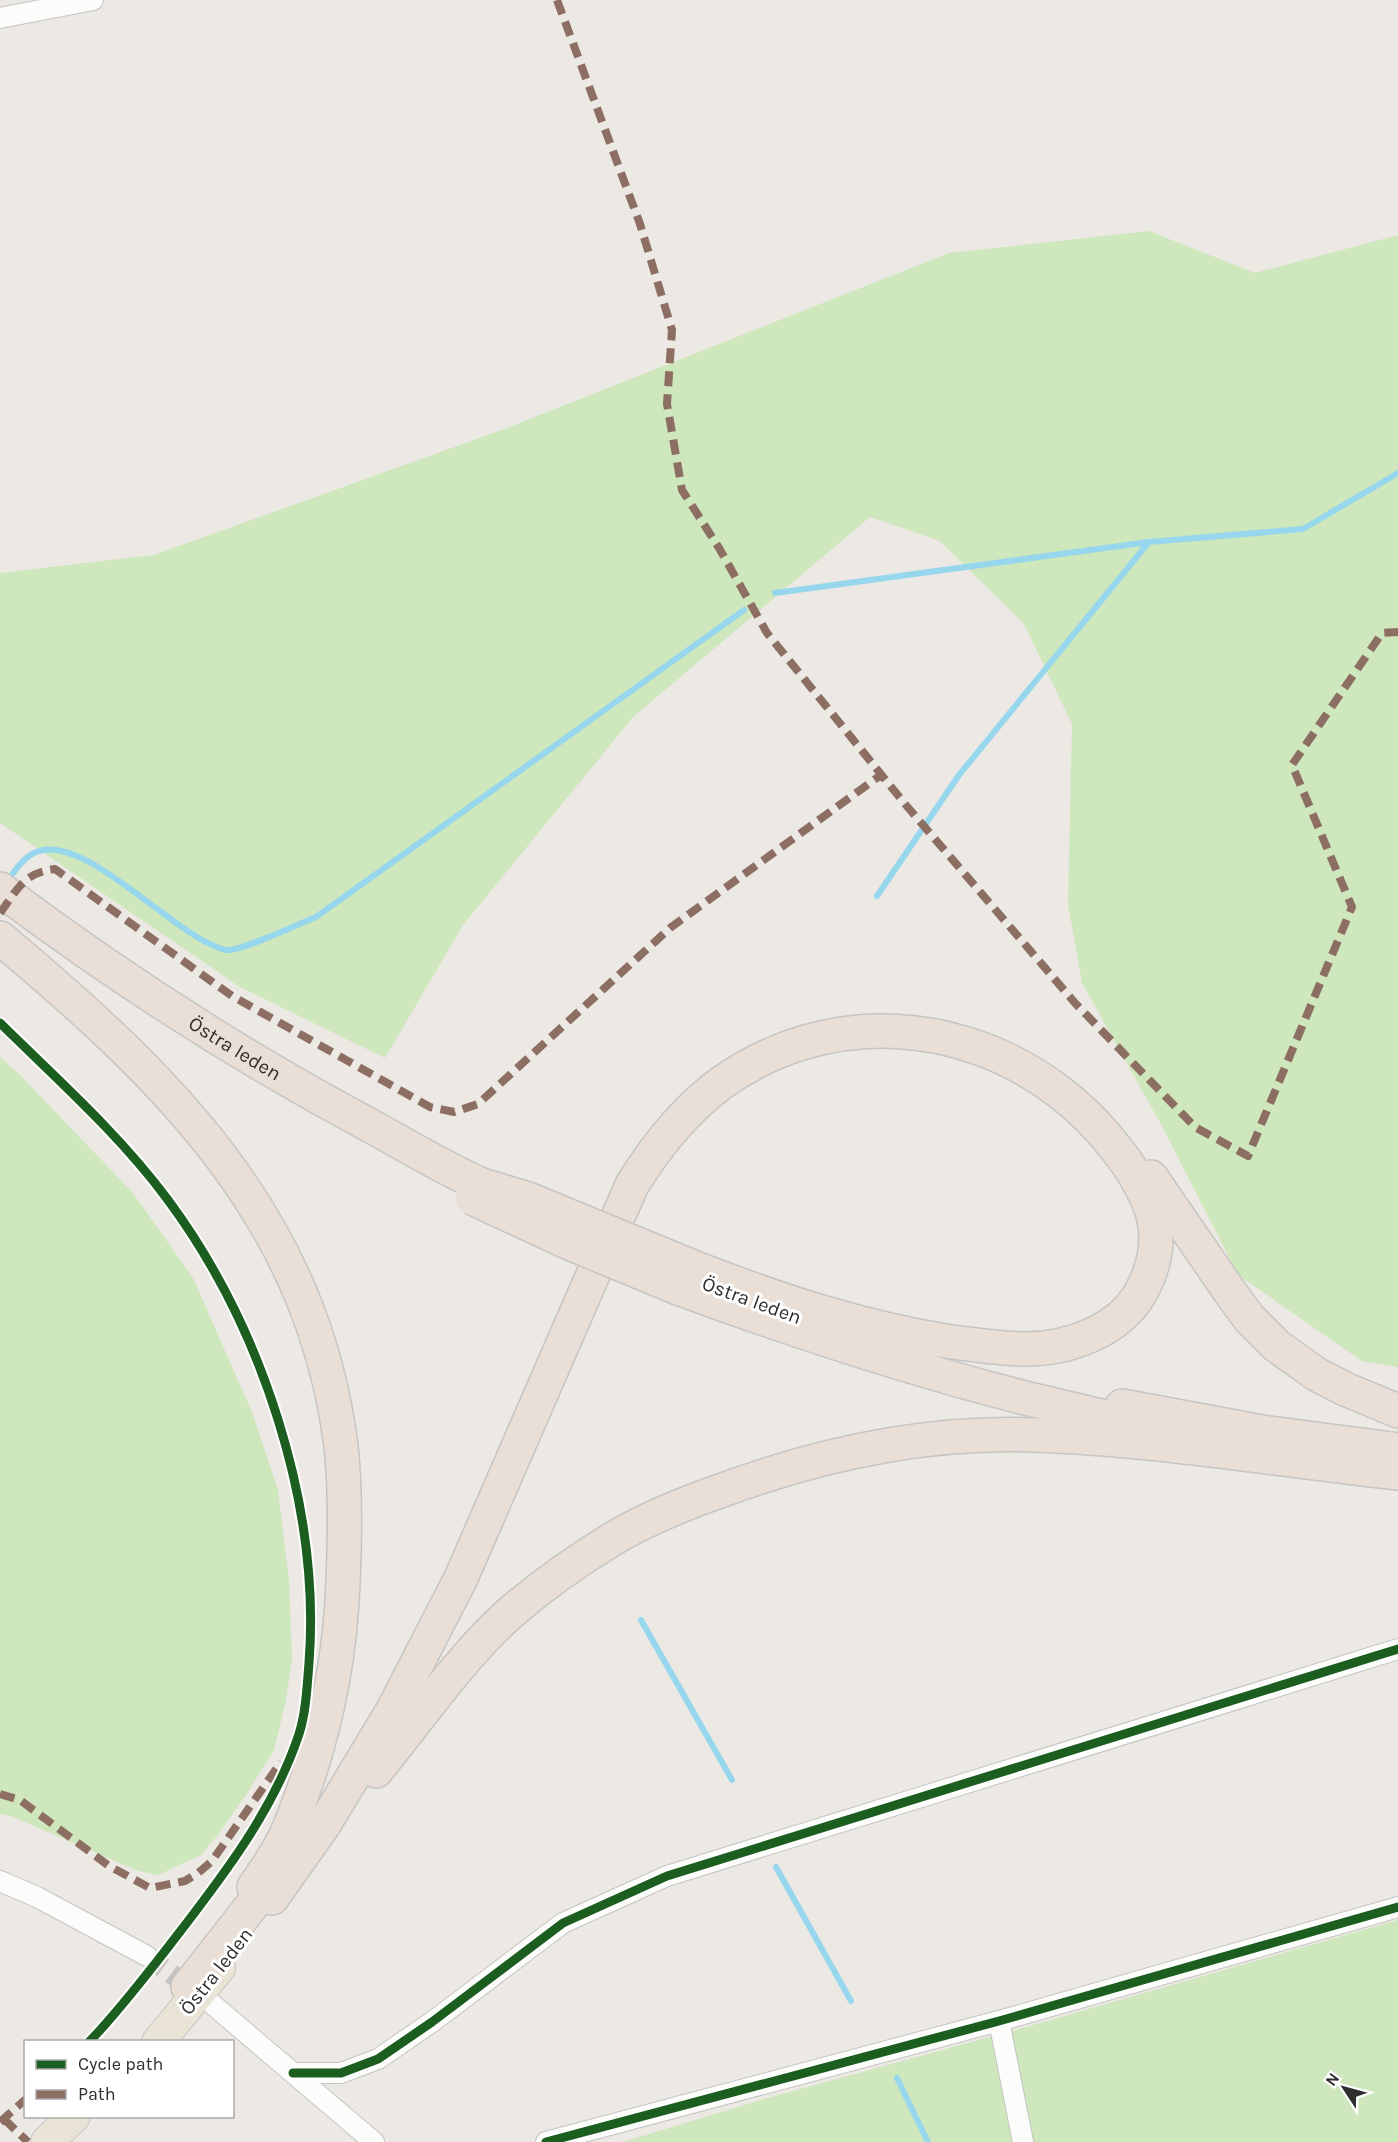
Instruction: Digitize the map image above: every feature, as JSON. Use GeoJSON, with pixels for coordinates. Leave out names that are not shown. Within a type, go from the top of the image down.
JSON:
{"type":"FeatureCollection","features":[{"type":"Feature","properties":{"kind":"highway"},"geometry":{"type":"LineString","coordinates":[[0,889],[105,1028],[161,1084],[197,1125],[266,1223],[294,1276],[314,1333],[330,1386],[341,1445],[346,1513],[342,1627],[336,1672],[320,1735],[292,1820],[200,1995]]}},
{"type":"Feature","properties":{"kind":"highway"},"geometry":{"type":"LineString","coordinates":[[0,912],[38,942],[214,1059],[317,1119],[394,1160],[477,1191],[520,1221],[683,1276],[864,1324],[928,1338],[977,1345],[1026,1349],[1072,1342],[1097,1332],[1118,1319],[1134,1303],[1153,1265],[1157,1239],[1153,1215],[1140,1185],[1126,1162],[1093,1122],[1049,1084],[1019,1064],[981,1047],[950,1038],[910,1031],[874,1031],[832,1036],[799,1044],[773,1055],[721,1084],[672,1128],[650,1156],[632,1185],[456,1588],[387,1719],[325,1823],[272,1898]]}},
{"type":"Feature","properties":{"kind":"highway"},"geometry":{"type":"LineString","coordinates":[[0,938],[38,942]]}},
{"type":"Feature","properties":{"kind":"highway"},"geometry":{"type":"LineString","coordinates":[[200,1995],[259,1898],[304,1836],[351,1760],[417,1642],[478,1511],[611,1202],[638,1152],[668,1116],[701,1084],[739,1058],[789,1035],[831,1023],[872,1018],[915,1021],[958,1028],[995,1040],[1030,1056],[1060,1075],[1089,1099],[1112,1124],[1249,1318],[1277,1346],[1316,1374],[1362,1397],[1398,1411]]}},
{"type":"Feature","properties":{"kind":"highway"},"geometry":{"type":"LineString","coordinates":[[683,1276],[777,1324],[874,1357],[958,1381],[1135,1423],[1227,1439],[1398,1463]]}},
{"type":"Feature","properties":{"kind":"highway","name":"Östra leden"},"geometry":{"type":"LineString","coordinates":[[683,1276],[820,1324],[997,1377],[1106,1402],[1262,1432],[1398,1450]]}},
{"type":"Feature","properties":{"kind":"highway"},"geometry":{"type":"LineString","coordinates":[[272,1898],[456,1671],[508,1615],[561,1574],[612,1539],[676,1507],[813,1461],[883,1445],[966,1436],[1032,1434],[1109,1439],[1228,1450],[1398,1473]]}},
{"type":"Feature","properties":{"kind":"main road","name":"Östra leden"},"geometry":{"type":"LineString","coordinates":[[160,2040],[228,1957],[272,1898]]}},
{"type":"Feature","properties":{"kind":"main road","name":"Östra leden"},"geometry":{"type":"LineString","coordinates":[[144,2040],[200,1995]]}},
{"type":"Feature","properties":{"kind":"main road"},"geometry":{"type":"LineString","coordinates":[[47,2142],[72,2118]]}},
{"type":"Feature","properties":{"kind":"main road"},"geometry":{"type":"LineString","coordinates":[[63,2142],[86,2118]]}},
{"type":"Feature","properties":{"kind":"street"},"geometry":{"type":"LineString","coordinates":[[0,18],[93,0]]}},
{"type":"Feature","properties":{"kind":"street"},"geometry":{"type":"LineString","coordinates":[[293,2073],[341,2073],[378,2060],[563,1923],[667,1876],[1398,1648]]}},
{"type":"Feature","properties":{"kind":"street"},"geometry":{"type":"LineString","coordinates":[[0,1881],[37,1897],[147,1956]]}},
{"type":"Feature","properties":{"kind":"street"},"geometry":{"type":"LineString","coordinates":[[546,2142],[999,2021],[1398,1907]]}},
{"type":"Feature","properties":{"kind":"street"},"geometry":{"type":"LineString","coordinates":[[200,1995],[374,2142]]}},
{"type":"Feature","properties":{"kind":"street"},"geometry":{"type":"LineString","coordinates":[[999,2021],[1023,2142]]}},
{"type":"Feature","properties":{"kind":"green space"},"geometry":{"type":"Polygon","coordinates":[[[1149,231],[1255,273],[1398,235],[1398,1367],[1362,1361],[1238,1275],[1163,1128],[1082,983],[1068,904],[1072,724],[1024,624],[940,541],[870,517],[633,717],[463,925],[385,1058],[240,987],[0,823],[0,573],[154,555],[499,431],[949,253],[1149,231]]]}},
{"type":"Feature","properties":{"kind":"green space"},"geometry":{"type":"Polygon","coordinates":[[[0,1057],[133,1193],[193,1278],[252,1412],[278,1490],[289,1581],[292,1660],[286,1701],[274,1750],[248,1792],[201,1855],[158,1875],[138,1871],[11,1816],[0,1814],[0,1057]]]}},
{"type":"Feature","properties":{"kind":"green space"},"geometry":{"type":"Polygon","coordinates":[[[1398,1920],[1398,2142],[623,2142],[764,2099],[1026,2027],[1398,1920]]]}},
{"type":"Feature","properties":{"kind":"waterway"},"geometry":{"type":"LineString","coordinates":[[775,593],[1149,542],[1303,529],[1398,473]]}},
{"type":"Feature","properties":{"kind":"waterway"},"geometry":{"type":"LineString","coordinates":[[877,896],[959,775],[1149,542]]}},
{"type":"Feature","properties":{"kind":"waterway"},"geometry":{"type":"LineString","coordinates":[[6,883],[18,866],[34,853],[54,850],[77,856],[103,870],[206,942],[226,950],[256,942],[316,917],[744,610]]}},
{"type":"Feature","properties":{"kind":"waterway"},"geometry":{"type":"LineString","coordinates":[[641,1620],[732,1780]]}},
{"type":"Feature","properties":{"kind":"waterway"},"geometry":{"type":"LineString","coordinates":[[776,1867],[851,2001]]}},
{"type":"Feature","properties":{"kind":"waterway"},"geometry":{"type":"LineString","coordinates":[[897,2078],[928,2142]]}},
{"type":"Feature","properties":{"kind":"tunnel"},"geometry":{"type":"LineString","coordinates":[[147,1956],[196,1992]]}},
{"type":"Feature","properties":{"kind":"marked path"},"geometry":{"type":"LineString","coordinates":[[557,0],[640,224],[672,330],[667,404],[682,490],[719,548],[767,633],[905,804],[1075,1003],[1195,1127],[1248,1156],[1352,907],[1292,765],[1382,633],[1398,632]]}},
{"type":"Feature","properties":{"kind":"marked path"},"geometry":{"type":"LineString","coordinates":[[0,913],[28,878],[55,869],[232,996],[430,1107],[454,1112],[478,1104],[670,928],[881,775]]}},
{"type":"Feature","properties":{"kind":"marked path"},"geometry":{"type":"LineString","coordinates":[[0,1794],[20,1800],[109,1866],[150,1888],[185,1881],[212,1861],[281,1762]]}},
{"type":"Feature","properties":{"kind":"marked path"},"geometry":{"type":"LineString","coordinates":[[0,2122],[24,2101]]}},
{"type":"Feature","properties":{"kind":"marked path"},"geometry":{"type":"LineString","coordinates":[[4,2119],[28,2142]]}},
{"type":"Feature","properties":{"kind":"cycle path"},"geometry":{"type":"LineString","coordinates":[[0,1023],[88,1108],[130,1153],[168,1200],[202,1250],[231,1304],[257,1361],[278,1420],[294,1481],[305,1542],[310,1603],[309,1663],[303,1717],[288,1763],[260,1819],[225,1871],[140,1983],[91,2040]]}},
{"type":"Feature","properties":{"kind":"cycle path"},"geometry":{"type":"LineString","coordinates":[[293,2073],[341,2073],[378,2059],[432,2022],[563,1923],[667,1876],[1398,1649]]}},
{"type":"Feature","properties":{"kind":"cycle path"},"geometry":{"type":"LineString","coordinates":[[546,2142],[999,2021],[1398,1907]]}}]}
